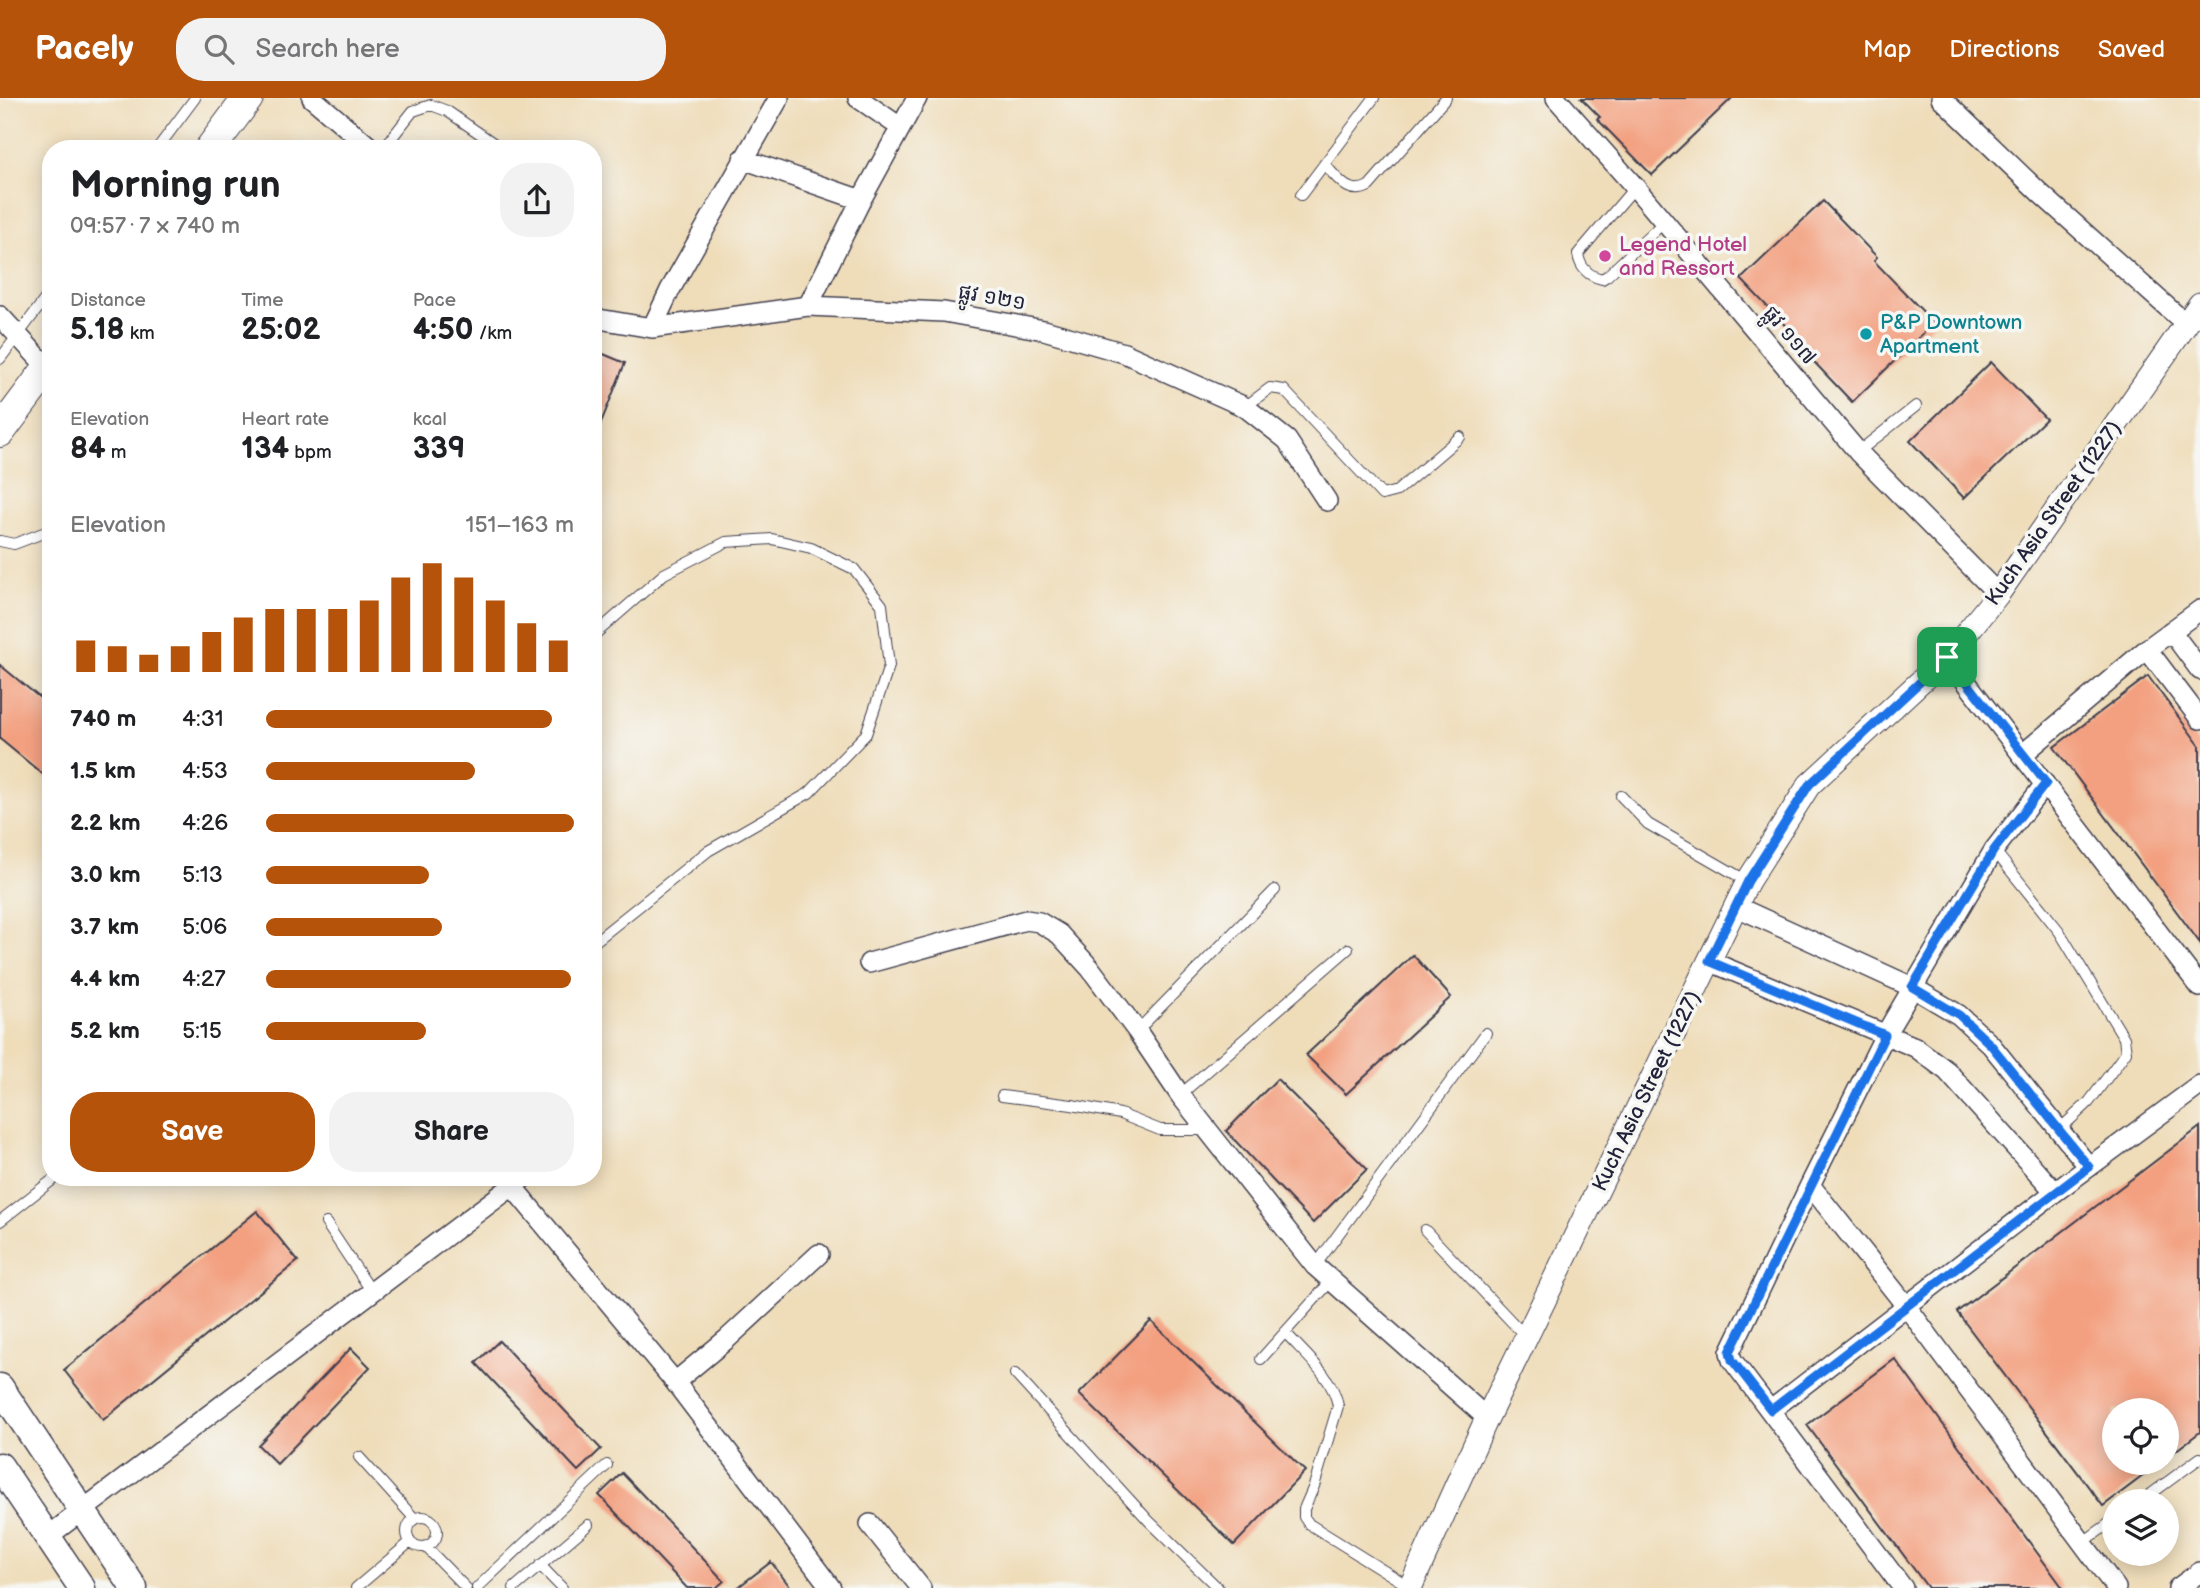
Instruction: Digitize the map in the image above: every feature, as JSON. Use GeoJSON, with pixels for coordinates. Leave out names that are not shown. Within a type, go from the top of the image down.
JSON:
{"type":"FeatureCollection","features":[{"type":"Feature","properties":{"kind":"main road"},"geometry":{"type":"LineString","coordinates":[[217,140],[247,98]]}},
{"type":"Feature","properties":{"kind":"main road"},"geometry":{"type":"LineString","coordinates":[[0,432],[42,375]]}},
{"type":"Feature","properties":{"kind":"main road"},"geometry":{"type":"LineString","coordinates":[[0,1387],[134,1588]]}},
{"type":"Feature","properties":{"kind":"main road"},"geometry":{"type":"LineString","coordinates":[[1,1469],[82,1588]]}},
{"type":"Feature","properties":{"kind":"street"},"geometry":{"type":"LineString","coordinates":[[312,98],[362,140]]}},
{"type":"Feature","properties":{"kind":"street"},"geometry":{"type":"LineString","coordinates":[[652,328],[670,290],[779,98]]}},
{"type":"Feature","properties":{"kind":"street"},"geometry":{"type":"LineString","coordinates":[[858,98],[900,127]]}},
{"type":"Feature","properties":{"kind":"street"},"geometry":{"type":"LineString","coordinates":[[808,306],[861,200],[917,98]]}},
{"type":"Feature","properties":{"kind":"street","name":"ផ្លូវ ១១៧"},"geometry":{"type":"LineString","coordinates":[[1556,98],[1635,187],[1858,452],[1998,594]]}},
{"type":"Feature","properties":{"kind":"street"},"geometry":{"type":"LineString","coordinates":[[1941,98],[2040,193],[2186,324]]}},
{"type":"Feature","properties":{"kind":"street"},"geometry":{"type":"LineString","coordinates":[[744,159],[861,200]]}},
{"type":"Feature","properties":{"kind":"street","name":"Kuch Asia Street (1227)"},"geometry":{"type":"LineString","coordinates":[[1411,1588],[1526,1338],[1748,881],[1809,785],[1947,657],[1998,594],[2200,304]]}},
{"type":"Feature","properties":{"kind":"street","name":"ផ្លូវ ១២១"},"geometry":{"type":"LineString","coordinates":[[602,320],[652,328],[808,306],[944,312],[1044,330],[1124,353],[1245,407],[1287,440],[1327,501]]}},
{"type":"Feature","properties":{"kind":"street"},"geometry":{"type":"LineString","coordinates":[[0,316],[42,359]]}},
{"type":"Feature","properties":{"kind":"street"},"geometry":{"type":"LineString","coordinates":[[2023,754],[2147,649],[2200,610]]}},
{"type":"Feature","properties":{"kind":"street"},"geometry":{"type":"LineString","coordinates":[[2171,631],[2200,670]]}},
{"type":"Feature","properties":{"kind":"street"},"geometry":{"type":"LineString","coordinates":[[2147,649],[2200,719]]}},
{"type":"Feature","properties":{"kind":"street"},"geometry":{"type":"LineString","coordinates":[[1947,657],[2200,986]]}},
{"type":"Feature","properties":{"kind":"street"},"geometry":{"type":"LineString","coordinates":[[1903,1588],[1732,1360],[1730,1352],[1885,1035],[1994,850],[2046,783]]}},
{"type":"Feature","properties":{"kind":"street"},"geometry":{"type":"LineString","coordinates":[[1735,906],[1912,987],[1959,1015],[1991,1045],[2089,1167]]}},
{"type":"Feature","properties":{"kind":"street"},"geometry":{"type":"LineString","coordinates":[[869,963],[1026,920],[1040,922],[1059,934],[1090,968],[1138,1031],[1180,1095],[1315,1266],[1488,1418]]}},
{"type":"Feature","properties":{"kind":"street"},"geometry":{"type":"LineString","coordinates":[[1709,961],[1915,1047],[1947,1071],[2055,1192]]}},
{"type":"Feature","properties":{"kind":"street"},"geometry":{"type":"LineString","coordinates":[[1771,1410],[2055,1192],[2200,1085]]}},
{"type":"Feature","properties":{"kind":"street"},"geometry":{"type":"LineString","coordinates":[[1810,1185],[1907,1307],[2116,1588]]}},
{"type":"Feature","properties":{"kind":"street"},"geometry":{"type":"LineString","coordinates":[[47,1536],[512,1186]]}},
{"type":"Feature","properties":{"kind":"street"},"geometry":{"type":"LineString","coordinates":[[520,1186],[675,1382],[831,1588]]}},
{"type":"Feature","properties":{"kind":"street"},"geometry":{"type":"LineString","coordinates":[[675,1382],[727,1339],[819,1254]]}},
{"type":"Feature","properties":{"kind":"street"},"geometry":{"type":"LineString","coordinates":[[870,1524],[921,1588]]}},
{"type":"Feature","properties":{"kind":"street"},"geometry":{"type":"LineString","coordinates":[[2178,1588],[2200,1572]]}},
{"type":"Feature","properties":{"kind":"lane"},"geometry":{"type":"LineString","coordinates":[[164,140],[195,98]]}},
{"type":"Feature","properties":{"kind":"lane"},"geometry":{"type":"LineString","coordinates":[[1301,195],[1374,98]]}},
{"type":"Feature","properties":{"kind":"lane"},"geometry":{"type":"LineString","coordinates":[[1324,164],[1348,188],[1360,191],[1369,186],[1446,98]]}},
{"type":"Feature","properties":{"kind":"lane"},"geometry":{"type":"LineString","coordinates":[[390,140],[413,111],[431,104],[447,111],[489,140]]}},
{"type":"Feature","properties":{"kind":"lane"},"geometry":{"type":"LineString","coordinates":[[1635,187],[1578,254],[1586,272],[1602,279],[1608,276],[1664,222]]}},
{"type":"Feature","properties":{"kind":"lane"},"geometry":{"type":"LineString","coordinates":[[0,359],[42,303]]}},
{"type":"Feature","properties":{"kind":"lane"},"geometry":{"type":"LineString","coordinates":[[1245,407],[1270,388],[1284,390],[1382,495],[1397,491],[1460,437]]}},
{"type":"Feature","properties":{"kind":"lane"},"geometry":{"type":"LineString","coordinates":[[1858,452],[1916,406]]}},
{"type":"Feature","properties":{"kind":"lane"},"geometry":{"type":"LineString","coordinates":[[0,541],[14,544],[42,533]]}},
{"type":"Feature","properties":{"kind":"lane"},"geometry":{"type":"LineString","coordinates":[[602,628],[664,574],[726,542],[772,539],[811,548],[855,569],[882,605],[888,666],[866,734],[809,793],[708,851],[602,936]]}},
{"type":"Feature","properties":{"kind":"lane"},"geometry":{"type":"LineString","coordinates":[[1621,796],[1648,824],[1748,881]]}},
{"type":"Feature","properties":{"kind":"lane"},"geometry":{"type":"LineString","coordinates":[[1994,850],[2059,931],[2124,1038],[2126,1052],[2089,1102],[2059,1130]]}},
{"type":"Feature","properties":{"kind":"lane"},"geometry":{"type":"LineString","coordinates":[[1138,1031],[1275,890]]}},
{"type":"Feature","properties":{"kind":"lane"},"geometry":{"type":"LineString","coordinates":[[1180,1095],[1348,949]]}},
{"type":"Feature","properties":{"kind":"lane"},"geometry":{"type":"LineString","coordinates":[[1315,1266],[1486,1033]]}},
{"type":"Feature","properties":{"kind":"lane"},"geometry":{"type":"LineString","coordinates":[[1002,1096],[1120,1114],[1160,1130],[1207,1130]]}},
{"type":"Feature","properties":{"kind":"lane"},"geometry":{"type":"LineString","coordinates":[[0,1221],[45,1186]]}},
{"type":"Feature","properties":{"kind":"lane"},"geometry":{"type":"LineString","coordinates":[[326,1223],[372,1292]]}},
{"type":"Feature","properties":{"kind":"lane"},"geometry":{"type":"LineString","coordinates":[[1425,1230],[1526,1338]]}},
{"type":"Feature","properties":{"kind":"lane"},"geometry":{"type":"LineString","coordinates":[[1261,1359],[1332,1281]]}},
{"type":"Feature","properties":{"kind":"lane"},"geometry":{"type":"LineString","coordinates":[[1285,1332],[1330,1383],[1338,1406],[1314,1486],[1304,1509],[1304,1517],[1309,1524],[1411,1588]]}},
{"type":"Feature","properties":{"kind":"lane"},"geometry":{"type":"LineString","coordinates":[[1015,1374],[1149,1521],[1218,1588]]}},
{"type":"Feature","properties":{"kind":"lane"},"geometry":{"type":"LineString","coordinates":[[359,1457],[414,1518]]}},
{"type":"Feature","properties":{"kind":"lane"},"geometry":{"type":"LineString","coordinates":[[2158,1489],[2200,1458]]}},
{"type":"Feature","properties":{"kind":"lane"},"geometry":{"type":"LineString","coordinates":[[477,1588],[607,1465]]}},
{"type":"Feature","properties":{"kind":"lane"},"geometry":{"type":"LineString","coordinates":[[424,1516],[432,1521],[437,1531],[435,1541],[427,1548],[418,1548],[409,1543],[407,1534],[414,1518],[424,1516]]}},
{"type":"Feature","properties":{"kind":"lane"},"geometry":{"type":"LineString","coordinates":[[514,1588],[588,1525]]}},
{"type":"Feature","properties":{"kind":"lane"},"geometry":{"type":"LineString","coordinates":[[2082,1543],[2102,1529]]}},
{"type":"Feature","properties":{"kind":"lane"},"geometry":{"type":"LineString","coordinates":[[356,1588],[409,1543]]}},
{"type":"Feature","properties":{"kind":"lane"},"geometry":{"type":"LineString","coordinates":[[427,1548],[466,1588]]}},
{"type":"Feature","properties":{"kind":"lane"},"geometry":{"type":"LineString","coordinates":[[540,1565],[562,1588]]}},
{"type":"Feature","properties":{"kind":"building"},"geometry":{"type":"Polygon","coordinates":[[[1581,98],[1732,98],[1652,175],[1597,119],[1600,117],[1581,98]]]}},
{"type":"Feature","properties":{"kind":"building"},"geometry":{"type":"Polygon","coordinates":[[[1823,201],[1877,257],[1874,261],[1934,323],[1852,402],[1798,345],[1801,342],[1741,279],[1823,201]]]}},
{"type":"Feature","properties":{"kind":"building"},"geometry":{"type":"Polygon","coordinates":[[[602,353],[625,363],[602,420],[602,353]]]}},
{"type":"Feature","properties":{"kind":"building"},"geometry":{"type":"Polygon","coordinates":[[[1991,362],[2046,419],[1964,498],[1910,441],[1991,362]]]}},
{"type":"Feature","properties":{"kind":"building"},"geometry":{"type":"Polygon","coordinates":[[[0,665],[42,700],[42,774],[0,739],[0,665]]]}},
{"type":"Feature","properties":{"kind":"building"},"geometry":{"type":"Polygon","coordinates":[[[2148,676],[2200,746],[2200,943],[2054,747],[2148,676]]]}},
{"type":"Feature","properties":{"kind":"building"},"geometry":{"type":"Polygon","coordinates":[[[1413,955],[1451,997],[1346,1094],[1306,1055],[1413,955]]]}},
{"type":"Feature","properties":{"kind":"building"},"geometry":{"type":"Polygon","coordinates":[[[1277,1079],[1367,1169],[1313,1223],[1226,1131],[1277,1079]]]}},
{"type":"Feature","properties":{"kind":"building"},"geometry":{"type":"Polygon","coordinates":[[[2200,1127],[2200,1432],[2179,1448],[2179,1398],[2102,1398],[2102,1475],[2144,1475],[2126,1489],[2102,1489],[2102,1505],[1957,1312],[2200,1127]]]}},
{"type":"Feature","properties":{"kind":"building"},"geometry":{"type":"Polygon","coordinates":[[[257,1211],[298,1261],[103,1420],[64,1370],[257,1211]]]}},
{"type":"Feature","properties":{"kind":"building"},"geometry":{"type":"Polygon","coordinates":[[[1151,1321],[1305,1471],[1234,1545],[1079,1394],[1151,1321]]]}},
{"type":"Feature","properties":{"kind":"building"},"geometry":{"type":"Polygon","coordinates":[[[499,1341],[601,1449],[578,1471],[476,1363],[499,1341]]]}},
{"type":"Feature","properties":{"kind":"building"},"geometry":{"type":"Polygon","coordinates":[[[351,1348],[370,1367],[277,1464],[258,1445],[351,1348]]]}},
{"type":"Feature","properties":{"kind":"building"},"geometry":{"type":"Polygon","coordinates":[[[1895,1359],[2063,1588],[1928,1588],[1807,1425],[1895,1359]]]}},
{"type":"Feature","properties":{"kind":"building"},"geometry":{"type":"Polygon","coordinates":[[[622,1473],[724,1581],[716,1588],[687,1588],[599,1495],[622,1473]]]}},
{"type":"Feature","properties":{"kind":"building"},"geometry":{"type":"Polygon","coordinates":[[[771,1562],[791,1588],[737,1588],[771,1562]]]}},
{"type":"Feature","properties":{"kind":"place","name":"Legend Hotel and Ressort"},"geometry":{"type":"Point","coordinates":[1605,256]}},
{"type":"Feature","properties":{"kind":"place","name":"P&P Downtown Apartment"},"geometry":{"type":"Point","coordinates":[1866,334]}},
{"type":"Feature","properties":{"kind":"route"},"geometry":{"type":"LineString","coordinates":[[1947,657],[2046,783],[1994,850],[1912,987],[1959,1015],[1991,1045],[2089,1167],[1771,1410],[1732,1360],[1730,1352],[1885,1035],[1709,961],[1748,881],[1809,785],[1947,657]]}}]}
